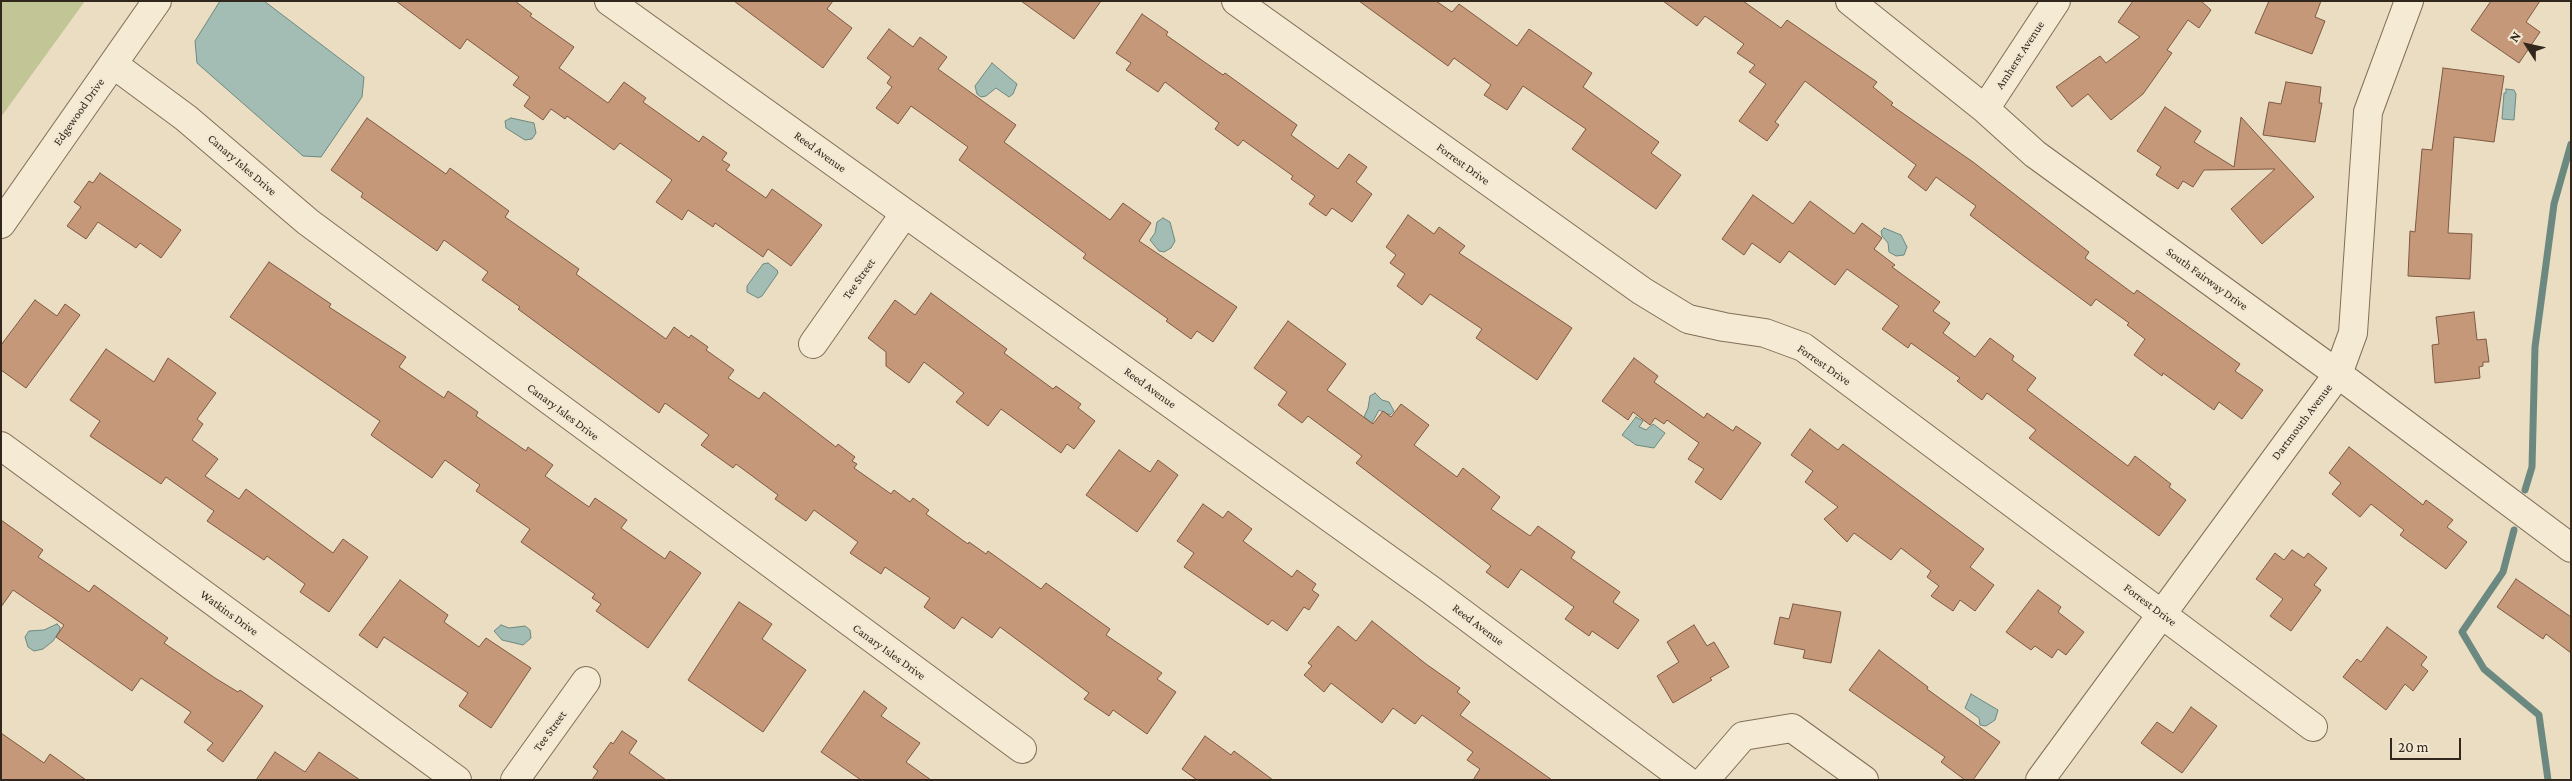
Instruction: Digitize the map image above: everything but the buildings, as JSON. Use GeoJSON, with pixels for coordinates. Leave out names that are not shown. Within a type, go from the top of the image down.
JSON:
{"type":"FeatureCollection","features":[{"type":"Feature","properties":{"kind":"street","name":"Edgewood Drive"},"geometry":{"type":"LineString","coordinates":[[1,224],[157,1]]}},
{"type":"Feature","properties":{"kind":"street","name":"Reed Avenue"},"geometry":{"type":"LineString","coordinates":[[609,1],[1431,590],[1686,780]]}},
{"type":"Feature","properties":{"kind":"street","name":"Forrest Drive"},"geometry":{"type":"LineString","coordinates":[[1236,1],[1642,291],[1688,319],[1765,333],[1803,347],[2313,728]]}},
{"type":"Feature","properties":{"kind":"street","name":"South Fairway Drive"},"geometry":{"type":"LineString","coordinates":[[1850,1],[1985,109],[2034,154],[2338,374],[2571,548]]}},
{"type":"Feature","properties":{"kind":"street","name":"Amherst Avenue"},"geometry":{"type":"LineString","coordinates":[[1985,109],[2056,1]]}},
{"type":"Feature","properties":{"kind":"street","name":"Dartmouth Avenue"},"geometry":{"type":"LineString","coordinates":[[2040,780],[2338,374],[2353,333],[2368,112],[2409,1]]}},
{"type":"Feature","properties":{"kind":"street","name":"Canary Isles Drive"},"geometry":{"type":"LineString","coordinates":[[113,64],[186,118],[308,222],[1022,749]]}},
{"type":"Feature","properties":{"kind":"street","name":"Tee Street"},"geometry":{"type":"LineString","coordinates":[[813,344],[905,213]]}},
{"type":"Feature","properties":{"kind":"street","name":"Watkins Drive"},"geometry":{"type":"LineString","coordinates":[[1,446],[457,780]]}},
{"type":"Feature","properties":{"kind":"street","name":"Tee Street"},"geometry":{"type":"LineString","coordinates":[[515,780],[586,682]]}},
{"type":"Feature","properties":{"kind":"street"},"geometry":{"type":"LineString","coordinates":[[1705,780],[1743,736],[1792,728],[1864,780]]}},
{"type":"Feature","properties":{"kind":"green space"},"geometry":{"type":"Polygon","coordinates":[[[1,1],[85,1],[1,117],[1,1]]]}},
{"type":"Feature","properties":{"kind":"water"},"geometry":{"type":"Polygon","coordinates":[[[220,1],[264,1],[364,77],[362,97],[321,157],[303,156],[197,63],[195,41],[220,1]]]}},
{"type":"Feature","properties":{"kind":"water"},"geometry":{"type":"Polygon","coordinates":[[[992,63],[1017,84],[1013,94],[1009,97],[996,88],[986,96],[981,97],[977,94],[975,86],[992,63]]]}},
{"type":"Feature","properties":{"kind":"water"},"geometry":{"type":"Polygon","coordinates":[[[2506,89],[2514,90],[2516,94],[2514,120],[2502,119],[2506,89]]]}},
{"type":"Feature","properties":{"kind":"water"},"geometry":{"type":"Polygon","coordinates":[[[511,118],[534,123],[536,133],[532,139],[525,140],[506,128],[505,121],[511,118]]]}},
{"type":"Feature","properties":{"kind":"water"},"geometry":{"type":"Polygon","coordinates":[[[1163,218],[1170,222],[1175,241],[1171,248],[1164,252],[1159,251],[1150,240],[1155,233],[1157,222],[1163,218]]]}},
{"type":"Feature","properties":{"kind":"water"},"geometry":{"type":"Polygon","coordinates":[[[1884,228],[1901,235],[1907,247],[1904,255],[1896,256],[1889,252],[1888,243],[1882,236],[1881,231],[1884,228]]]}},
{"type":"Feature","properties":{"kind":"water"},"geometry":{"type":"Polygon","coordinates":[[[768,263],[778,273],[762,296],[758,298],[747,292],[747,286],[763,264],[768,263]]]}},
{"type":"Feature","properties":{"kind":"water"},"geometry":{"type":"Polygon","coordinates":[[[1375,393],[1382,400],[1389,402],[1394,411],[1390,415],[1379,410],[1372,423],[1364,417],[1370,396],[1375,393]]]}},
{"type":"Feature","properties":{"kind":"water"},"geometry":{"type":"Polygon","coordinates":[[[1636,417],[1643,421],[1639,427],[1646,430],[1653,424],[1665,433],[1654,448],[1636,445],[1622,435],[1636,417]]]}},
{"type":"Feature","properties":{"kind":"water"},"geometry":{"type":"Polygon","coordinates":[[[57,624],[60,630],[53,641],[43,649],[34,651],[28,647],[25,637],[29,631],[44,630],[57,624]]]}},
{"type":"Feature","properties":{"kind":"water"},"geometry":{"type":"Polygon","coordinates":[[[501,625],[509,628],[525,626],[530,630],[531,638],[523,645],[502,640],[494,631],[501,625]]]}},
{"type":"Feature","properties":{"kind":"water"},"geometry":{"type":"Polygon","coordinates":[[[1971,694],[1998,710],[1995,720],[1986,726],[1980,725],[1979,718],[1965,708],[1971,694]]]}},
{"type":"Feature","properties":{"kind":"waterway"},"geometry":{"type":"LineString","coordinates":[[2525,490],[2532,467],[2535,347],[2554,204],[2571,144]]}},
{"type":"Feature","properties":{"kind":"waterway"},"geometry":{"type":"LineString","coordinates":[[2514,530],[2503,572],[2462,632],[2484,669],[2539,715],[2548,780]]}}]}
